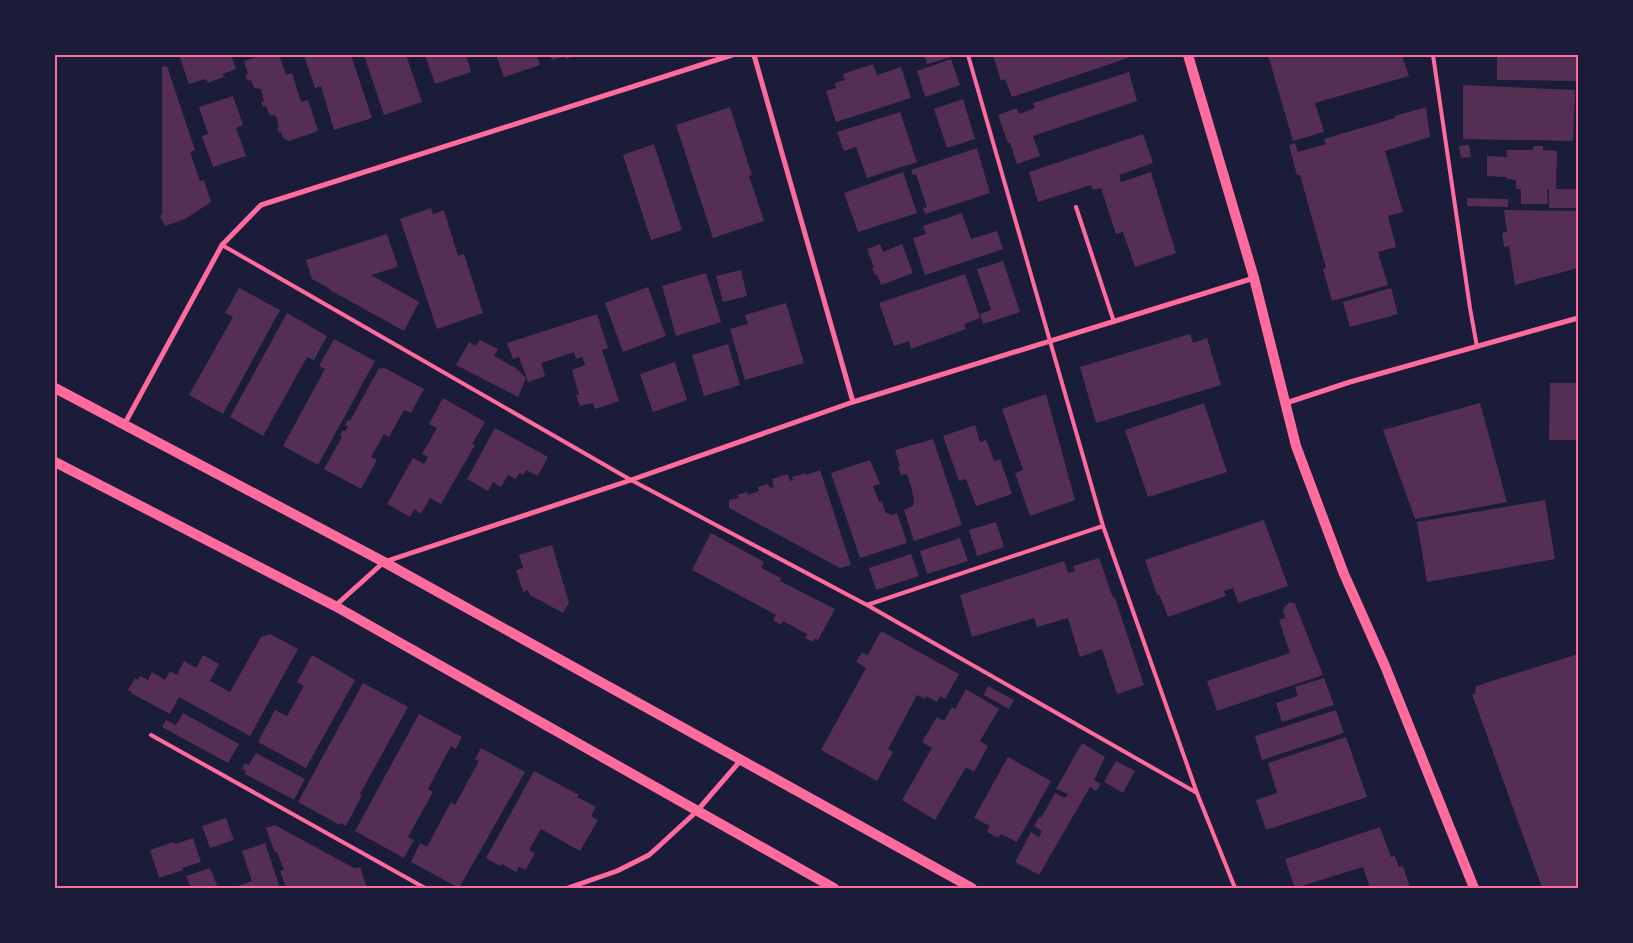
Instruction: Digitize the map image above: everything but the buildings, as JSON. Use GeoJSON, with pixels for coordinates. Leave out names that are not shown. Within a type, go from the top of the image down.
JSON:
{"type":"FeatureCollection","features":[{"type":"Feature","properties":{"kind":"main road"},"geometry":{"type":"LineString","coordinates":[[1188,55],[1254,278],[1296,446],[1344,574],[1385,666],[1474,888]]}},
{"type":"Feature","properties":{"kind":"main road"},"geometry":{"type":"LineString","coordinates":[[55,388],[384,562],[972,888]]}},
{"type":"Feature","properties":{"kind":"main road"},"geometry":{"type":"LineString","coordinates":[[55,462],[335,606],[696,812],[834,888]]}},
{"type":"Feature","properties":{"kind":"street"},"geometry":{"type":"LineString","coordinates":[[124,425],[222,245],[261,205],[732,55]]}},
{"type":"Feature","properties":{"kind":"street"},"geometry":{"type":"LineString","coordinates":[[754,55],[853,402]]}},
{"type":"Feature","properties":{"kind":"street"},"geometry":{"type":"LineString","coordinates":[[335,606],[384,562],[630,480],[853,402],[1254,278]]}},
{"type":"Feature","properties":{"kind":"street"},"geometry":{"type":"LineString","coordinates":[[1285,403],[1350,382],[1578,318]]}},
{"type":"Feature","properties":{"kind":"street"},"geometry":{"type":"LineString","coordinates":[[568,888],[617,871],[649,854],[696,812],[742,760]]}},
{"type":"Feature","properties":{"kind":"lane"},"geometry":{"type":"LineString","coordinates":[[968,55],[1103,526],[1197,792],[1235,888]]}},
{"type":"Feature","properties":{"kind":"lane"},"geometry":{"type":"LineString","coordinates":[[1433,55],[1477,347]]}},
{"type":"Feature","properties":{"kind":"lane"},"geometry":{"type":"LineString","coordinates":[[1076,207],[1114,322]]}},
{"type":"Feature","properties":{"kind":"lane"},"geometry":{"type":"LineString","coordinates":[[222,245],[630,480],[867,604],[1197,792]]}},
{"type":"Feature","properties":{"kind":"lane"},"geometry":{"type":"LineString","coordinates":[[867,604],[1103,526]]}},
{"type":"Feature","properties":{"kind":"lane"},"geometry":{"type":"LineString","coordinates":[[151,735],[425,888]]}}]}
